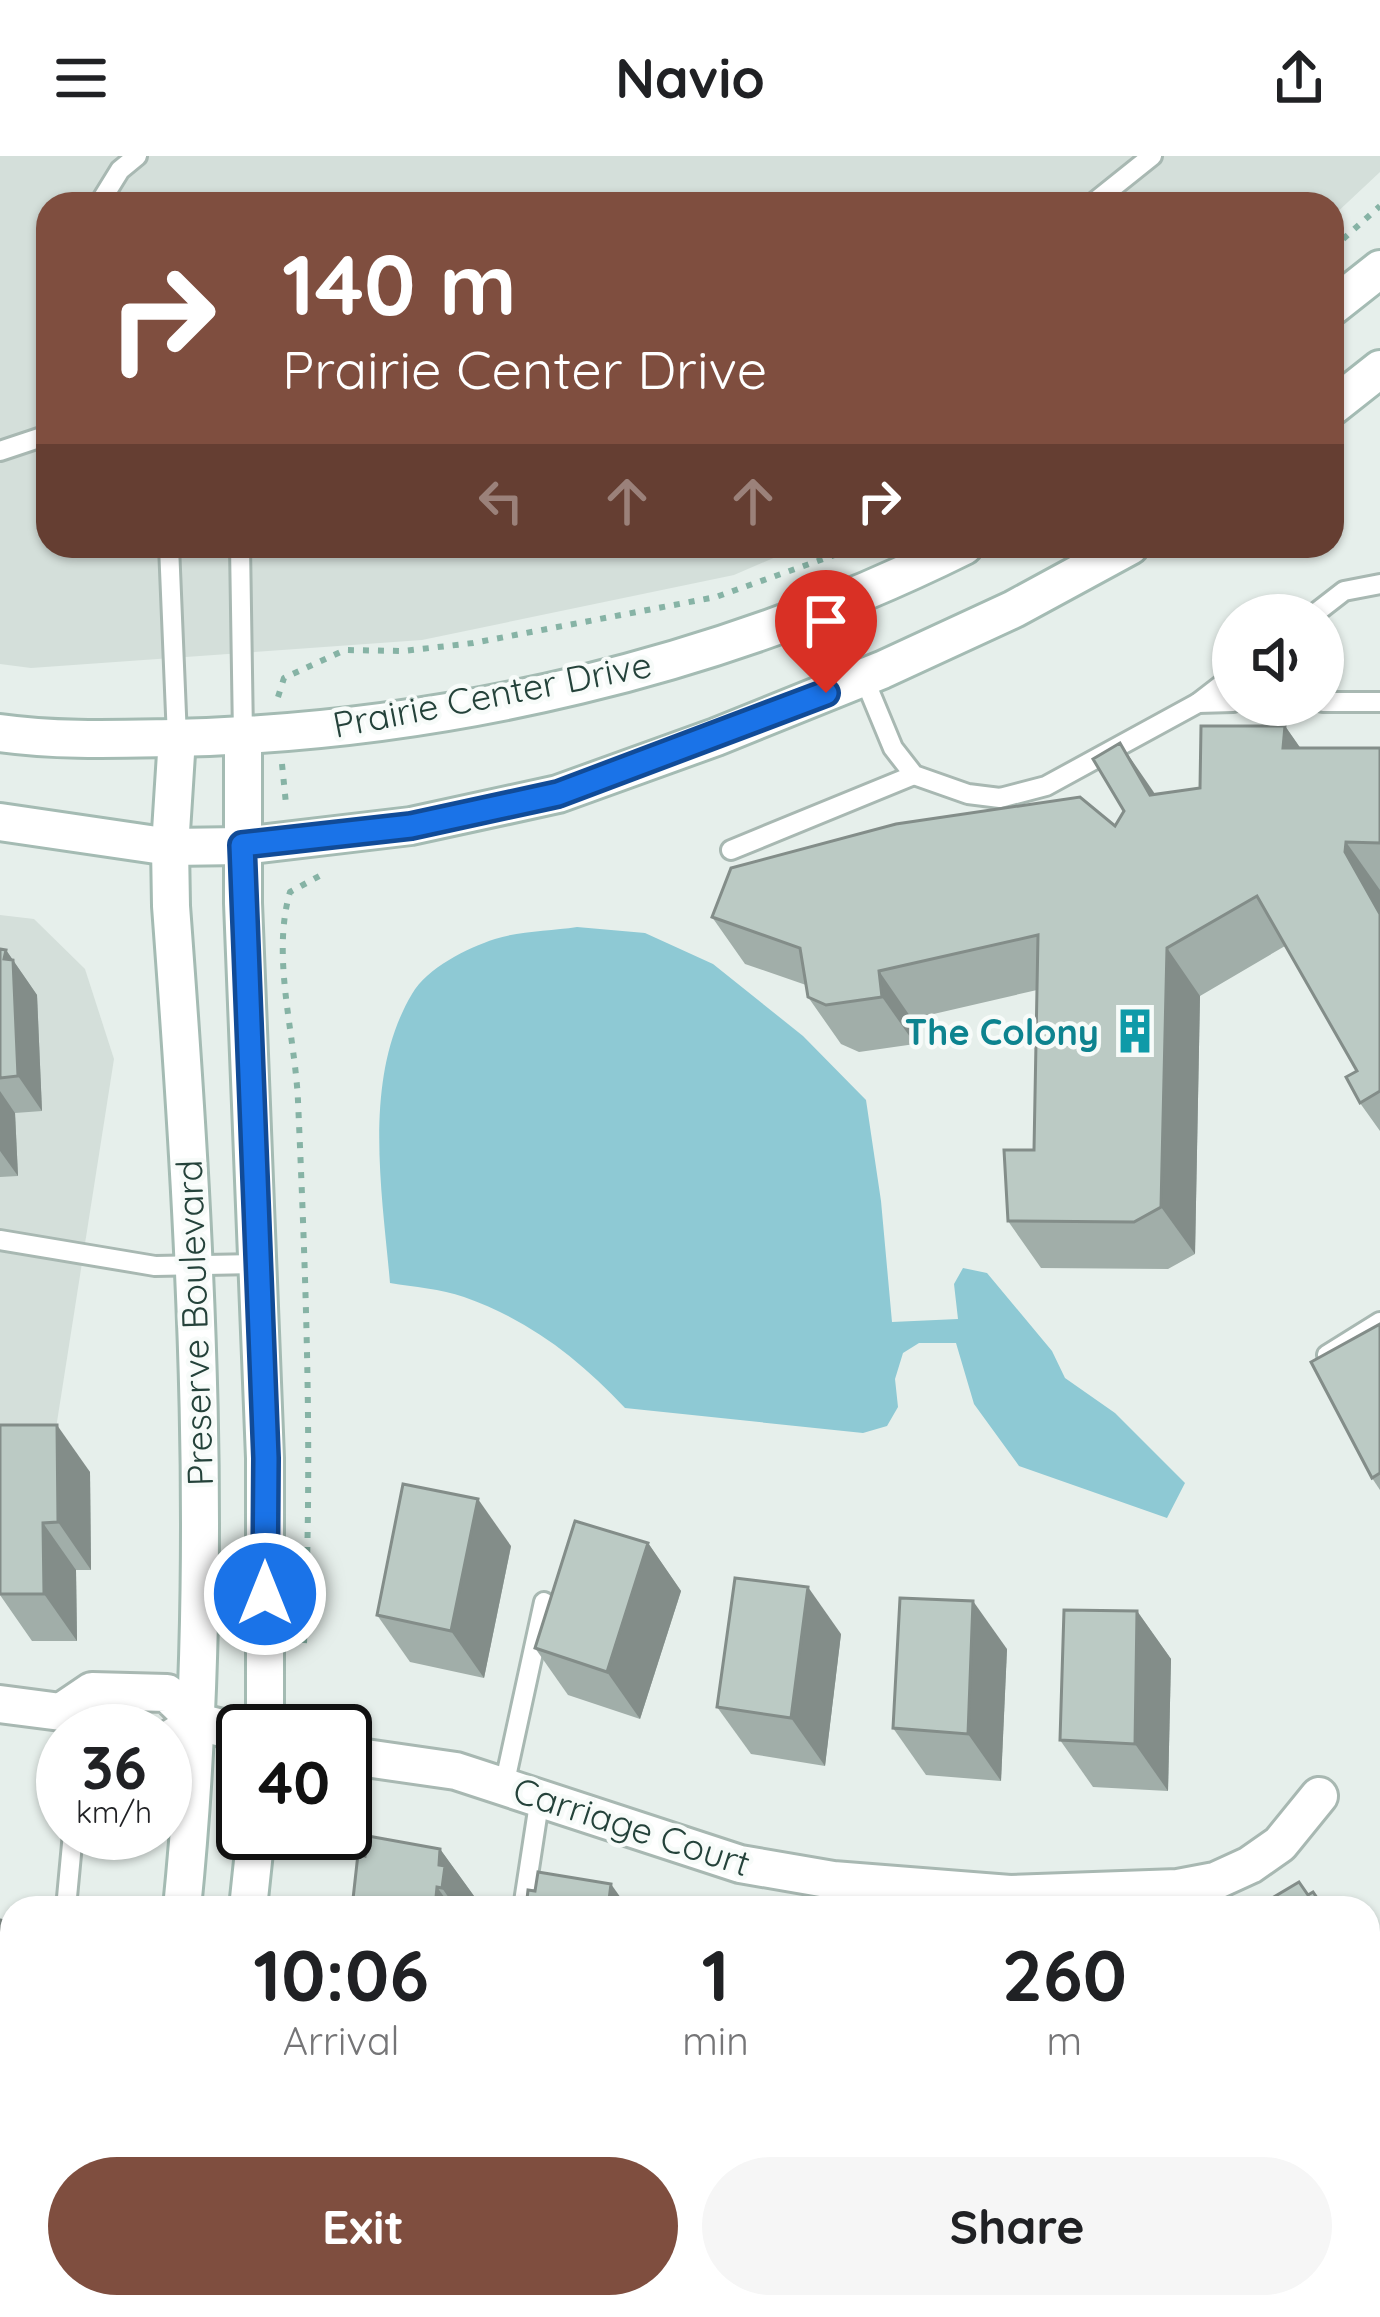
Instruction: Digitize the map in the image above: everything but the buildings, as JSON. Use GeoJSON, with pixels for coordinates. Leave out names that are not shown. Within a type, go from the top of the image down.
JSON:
{"type":"FeatureCollection","features":[{"type":"Feature","properties":{"kind":"street"},"geometry":{"type":"LineString","coordinates":[[1344,298],[1380,270]]}},
{"type":"Feature","properties":{"kind":"street"},"geometry":{"type":"LineString","coordinates":[[1344,398],[1380,369]]}},
{"type":"Feature","properties":{"kind":"street","name":"Prairie Center Drive"},"geometry":{"type":"LineString","coordinates":[[0,733],[99,740],[243,735],[368,723],[574,686],[811,616],[938,558]]}},
{"type":"Feature","properties":{"kind":"street"},"geometry":{"type":"LineString","coordinates":[[0,822],[170,847],[242,845],[411,826],[558,794],[864,678],[1014,609],[1108,558]]}},
{"type":"Feature","properties":{"kind":"street","name":"Preserve Boulevard"},"geometry":{"type":"LineString","coordinates":[[243,735],[242,845],[266,1458],[265,1704]]}},
{"type":"Feature","properties":{"kind":"street","name":"Preserve Boulevard"},"geometry":{"type":"LineString","coordinates":[[177,738],[170,847],[195,1265],[202,1618],[183,1896]]}},
{"type":"Feature","properties":{"kind":"street"},"geometry":{"type":"LineString","coordinates":[[82,1704],[92,1691],[166,1693],[178,1704]]}},
{"type":"Feature","properties":{"kind":"street"},"geometry":{"type":"LineString","coordinates":[[0,1704],[36,1713]]}},
{"type":"Feature","properties":{"kind":"street"},"geometry":{"type":"LineString","coordinates":[[192,1717],[216,1727]]}},
{"type":"Feature","properties":{"kind":"street"},"geometry":{"type":"LineString","coordinates":[[192,1725],[197,1722]]}},
{"type":"Feature","properties":{"kind":"street","name":"Carriage Court"},"geometry":{"type":"LineString","coordinates":[[372,1759],[456,1771],[740,1864],[833,1880],[1010,1894],[1178,1888],[1215,1881],[1280,1844],[1319,1796]]}},
{"type":"Feature","properties":{"kind":"street"},"geometry":{"type":"LineString","coordinates":[[249,1896],[253,1860]]}},
{"type":"Feature","properties":{"kind":"lane"},"geometry":{"type":"LineString","coordinates":[[106,192],[120,170],[137,156]]}},
{"type":"Feature","properties":{"kind":"lane"},"geometry":{"type":"LineString","coordinates":[[1107,192],[1152,156]]}},
{"type":"Feature","properties":{"kind":"lane"},"geometry":{"type":"LineString","coordinates":[[0,451],[36,439]]}},
{"type":"Feature","properties":{"kind":"lane"},"geometry":{"type":"LineString","coordinates":[[170,558],[177,738]]}},
{"type":"Feature","properties":{"kind":"lane"},"geometry":{"type":"LineString","coordinates":[[240,558],[243,735]]}},
{"type":"Feature","properties":{"kind":"lane"},"geometry":{"type":"LineString","coordinates":[[1340,594],[1380,584]]}},
{"type":"Feature","properties":{"kind":"lane"},"geometry":{"type":"LineString","coordinates":[[864,678],[893,748],[914,775],[968,794],[1000,797],[1046,786],[1212,692]]}},
{"type":"Feature","properties":{"kind":"lane"},"geometry":{"type":"LineString","coordinates":[[1344,702],[1380,702]]}},
{"type":"Feature","properties":{"kind":"lane"},"geometry":{"type":"LineString","coordinates":[[1198,703],[1212,703]]}},
{"type":"Feature","properties":{"kind":"lane"},"geometry":{"type":"LineString","coordinates":[[731,850],[914,775]]}},
{"type":"Feature","properties":{"kind":"lane"},"geometry":{"type":"LineString","coordinates":[[0,1240],[155,1266],[259,1264]]}},
{"type":"Feature","properties":{"kind":"lane"},"geometry":{"type":"LineString","coordinates":[[1318,1360],[1380,1322]]}},
{"type":"Feature","properties":{"kind":"lane"},"geometry":{"type":"LineString","coordinates":[[504,1786],[544,1601]]}},
{"type":"Feature","properties":{"kind":"lane"},"geometry":{"type":"LineString","coordinates":[[525,1896],[540,1797]]}},
{"type":"Feature","properties":{"kind":"lane"},"geometry":{"type":"LineString","coordinates":[[67,1896],[70,1860]]}},
{"type":"Feature","properties":{"kind":"path"},"geometry":{"type":"LineString","coordinates":[[1344,238],[1380,206]]}},
{"type":"Feature","properties":{"kind":"path"},"geometry":{"type":"LineString","coordinates":[[303,1661],[310,1522],[306,1292],[297,1068],[282,919],[290,892],[335,872]]}},
{"type":"Feature","properties":{"kind":"shaded area"},"geometry":{"type":"Polygon","coordinates":[[[0,156],[1380,156],[1380,172],[1344,206],[1344,192],[36,192],[36,558],[773,558],[734,575],[422,640],[31,668],[0,664],[0,156]]]}},
{"type":"Feature","properties":{"kind":"shaded area"},"geometry":{"type":"Polygon","coordinates":[[[0,915],[34,919],[85,969],[114,1059],[54,1441],[0,1431],[0,915]]]}},
{"type":"Feature","properties":{"kind":"water"},"geometry":{"type":"Polygon","coordinates":[[[577,927],[645,933],[713,964],[803,1036],[866,1100],[892,1322],[958,1319],[954,1284],[963,1268],[987,1273],[1052,1351],[1065,1378],[1115,1413],[1185,1483],[1167,1518],[1019,1466],[974,1404],[956,1343],[919,1343],[903,1353],[895,1379],[898,1407],[887,1426],[863,1433],[625,1408],[571,1357],[510,1317],[455,1294],[390,1283],[380,1173],[381,1098],[396,1027],[412,994],[437,968],[484,943],[515,934],[577,927]]]}},
{"type":"Feature","properties":{"kind":"place","name":"The Colony"},"geometry":{"type":"Point","coordinates":[1135,1031]}},
{"type":"Feature","properties":{"kind":"route"},"geometry":{"type":"LineString","coordinates":[[265,1594],[266,1458],[242,845],[411,826],[558,794],[826,693]]}}]}
